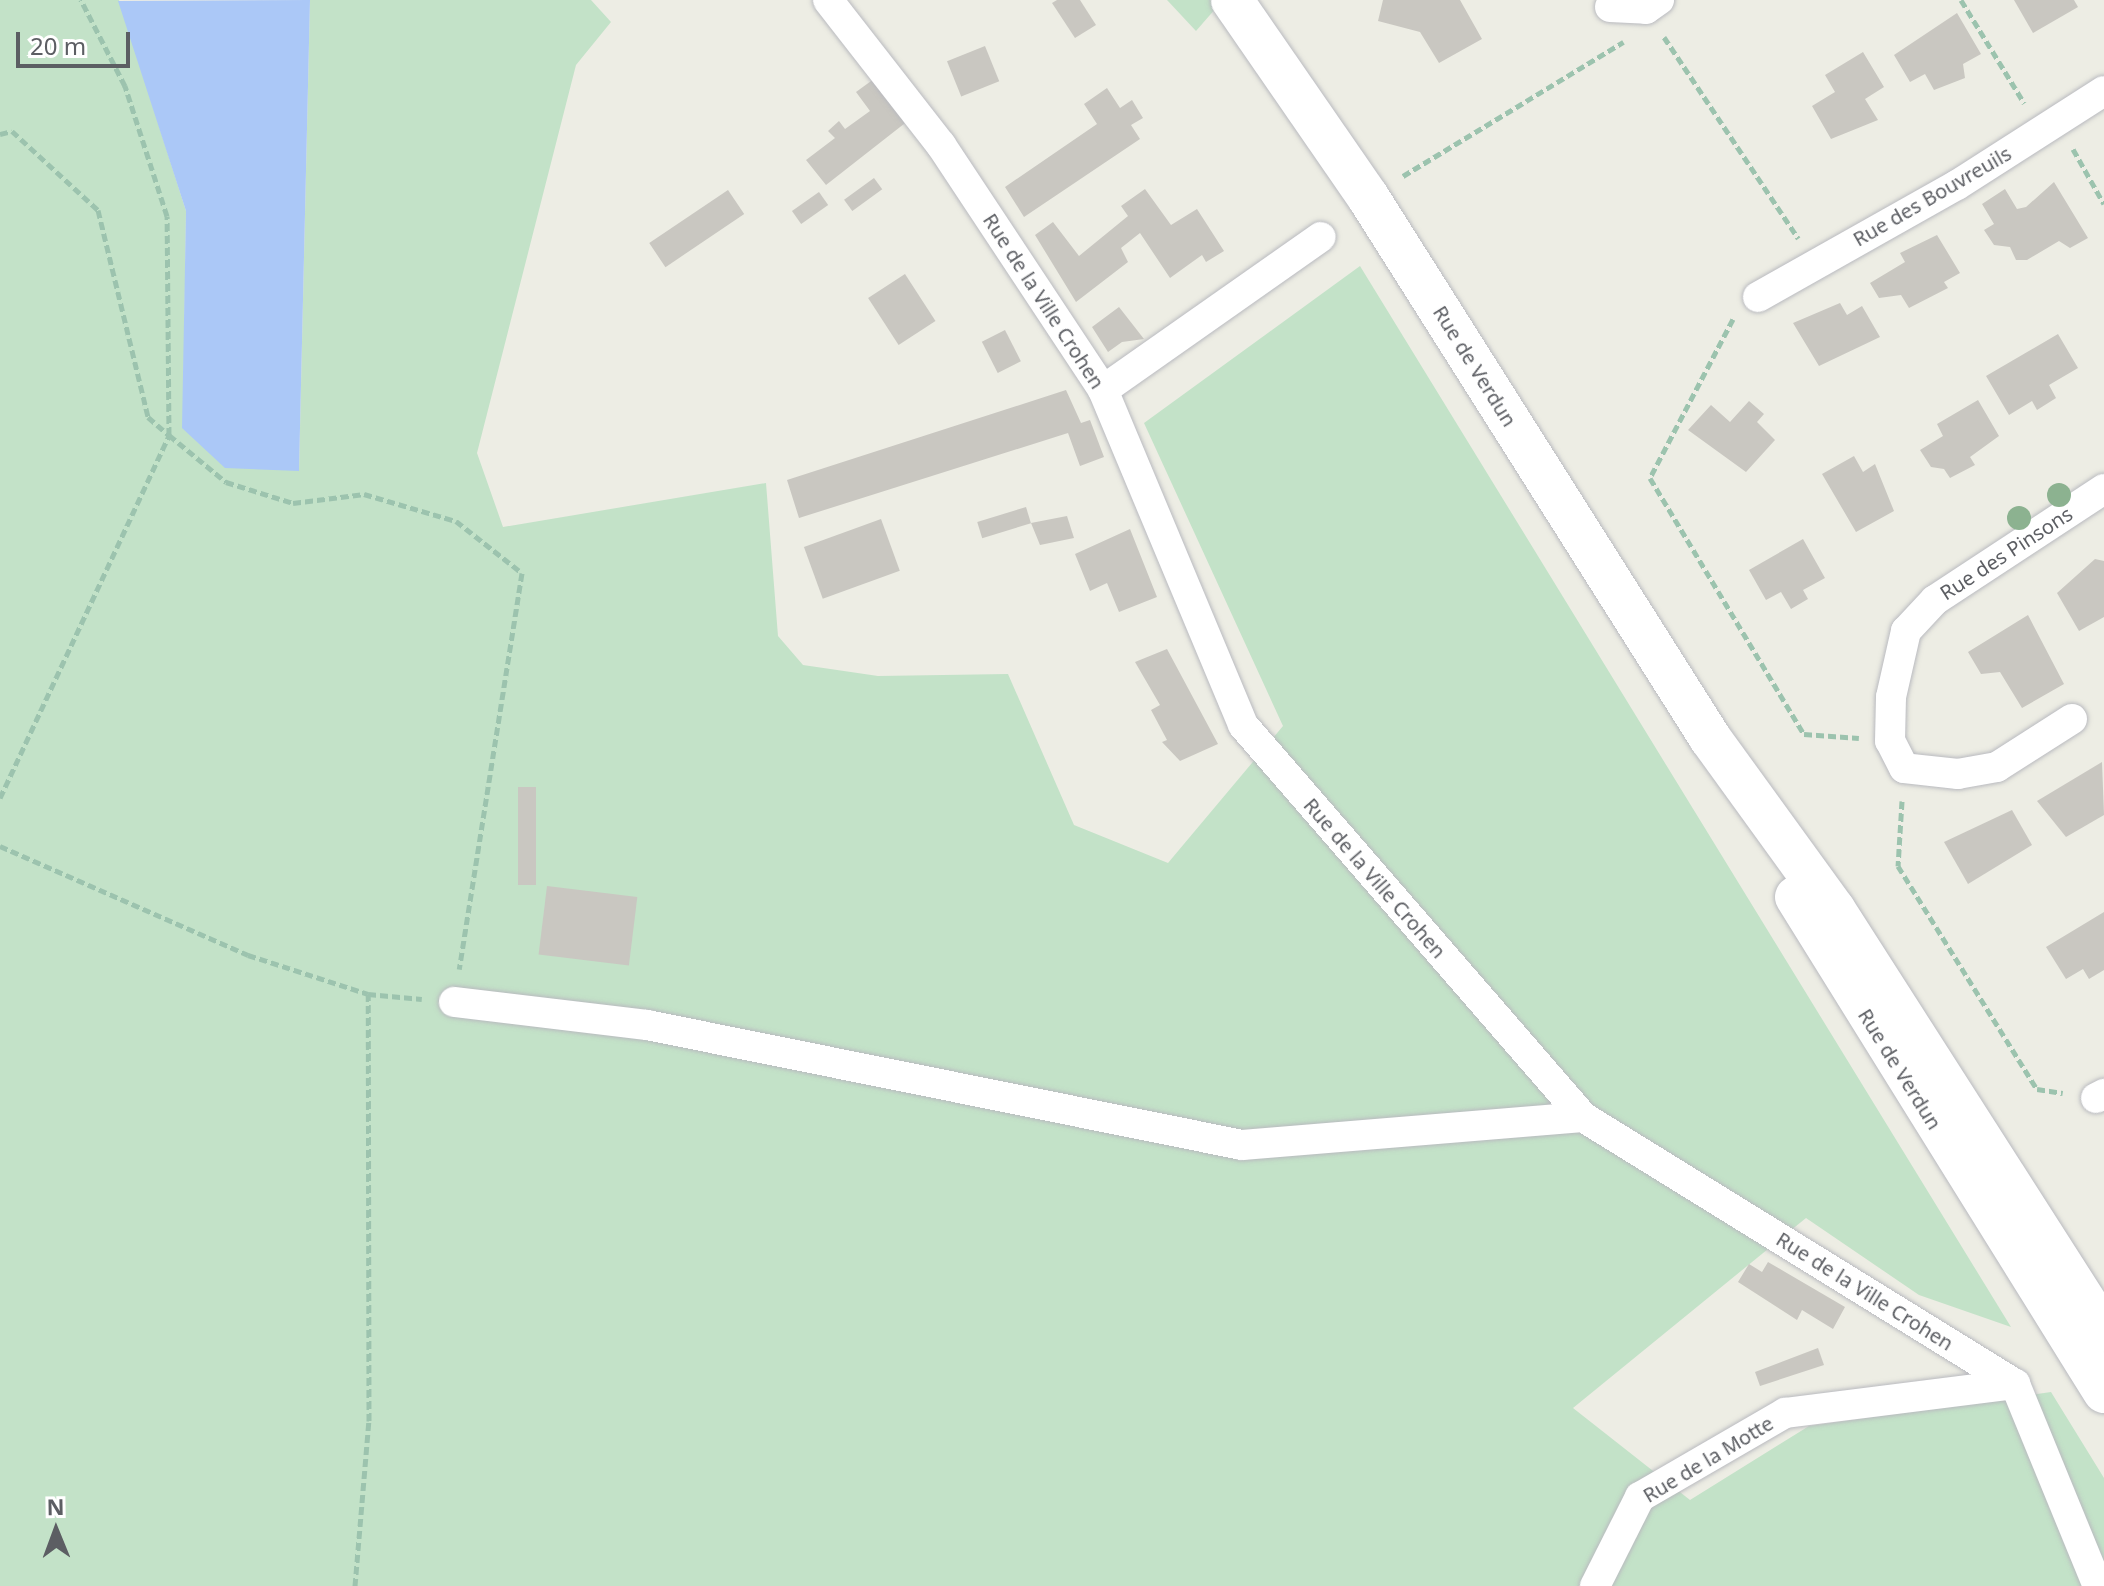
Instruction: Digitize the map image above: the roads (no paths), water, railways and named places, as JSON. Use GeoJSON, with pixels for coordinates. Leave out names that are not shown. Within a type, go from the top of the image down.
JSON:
{"type":"FeatureCollection","features":[{"type":"Feature","properties":{"kind":"main road","name":"Rue de Verdun"},"geometry":{"type":"LineString","coordinates":[[1232,0],[1368,197],[1710,738],[1834,909],[2104,1331]]}},
{"type":"Feature","properties":{"kind":"main road","name":"Rue de Verdun"},"geometry":{"type":"LineString","coordinates":[[1710,738],[1816,935],[2104,1392]]}},
{"type":"Feature","properties":{"kind":"street","name":"Rue de la Ville Crohen"},"geometry":{"type":"LineString","coordinates":[[828,0],[941,145],[1103,390],[1243,725],[1583,1117],[2015,1384]]}},
{"type":"Feature","properties":{"kind":"street"},"geometry":{"type":"LineString","coordinates":[[1610,7],[1653,10]]}},
{"type":"Feature","properties":{"kind":"street","name":"Rue des Bouvreuils"},"geometry":{"type":"LineString","coordinates":[[1758,297],[2104,91]]}},
{"type":"Feature","properties":{"kind":"street"},"geometry":{"type":"LineString","coordinates":[[1103,390],[1321,237]]}},
{"type":"Feature","properties":{"kind":"street","name":"Rue des Pinsons"},"geometry":{"type":"LineString","coordinates":[[2072,719],[1997,767],[1958,774],[1904,768],[1890,741],[1891,697],[1906,631],[1935,600],[2104,489]]}},
{"type":"Feature","properties":{"kind":"street"},"geometry":{"type":"LineString","coordinates":[[454,1002],[647,1025],[1242,1145],[1583,1117]]}},
{"type":"Feature","properties":{"kind":"street"},"geometry":{"type":"LineString","coordinates":[[2015,1384],[2098,1586]]}},
{"type":"Feature","properties":{"kind":"street","name":"Rue de la Motte"},"geometry":{"type":"LineString","coordinates":[[1595,1586],[1640,1497],[1785,1413],[2015,1384]]}},
{"type":"Feature","properties":{"kind":"water"},"geometry":{"type":"Polygon","coordinates":[[[310,0],[299,471],[225,468],[182,428],[186,211],[118,1],[310,0]]]}}]}
